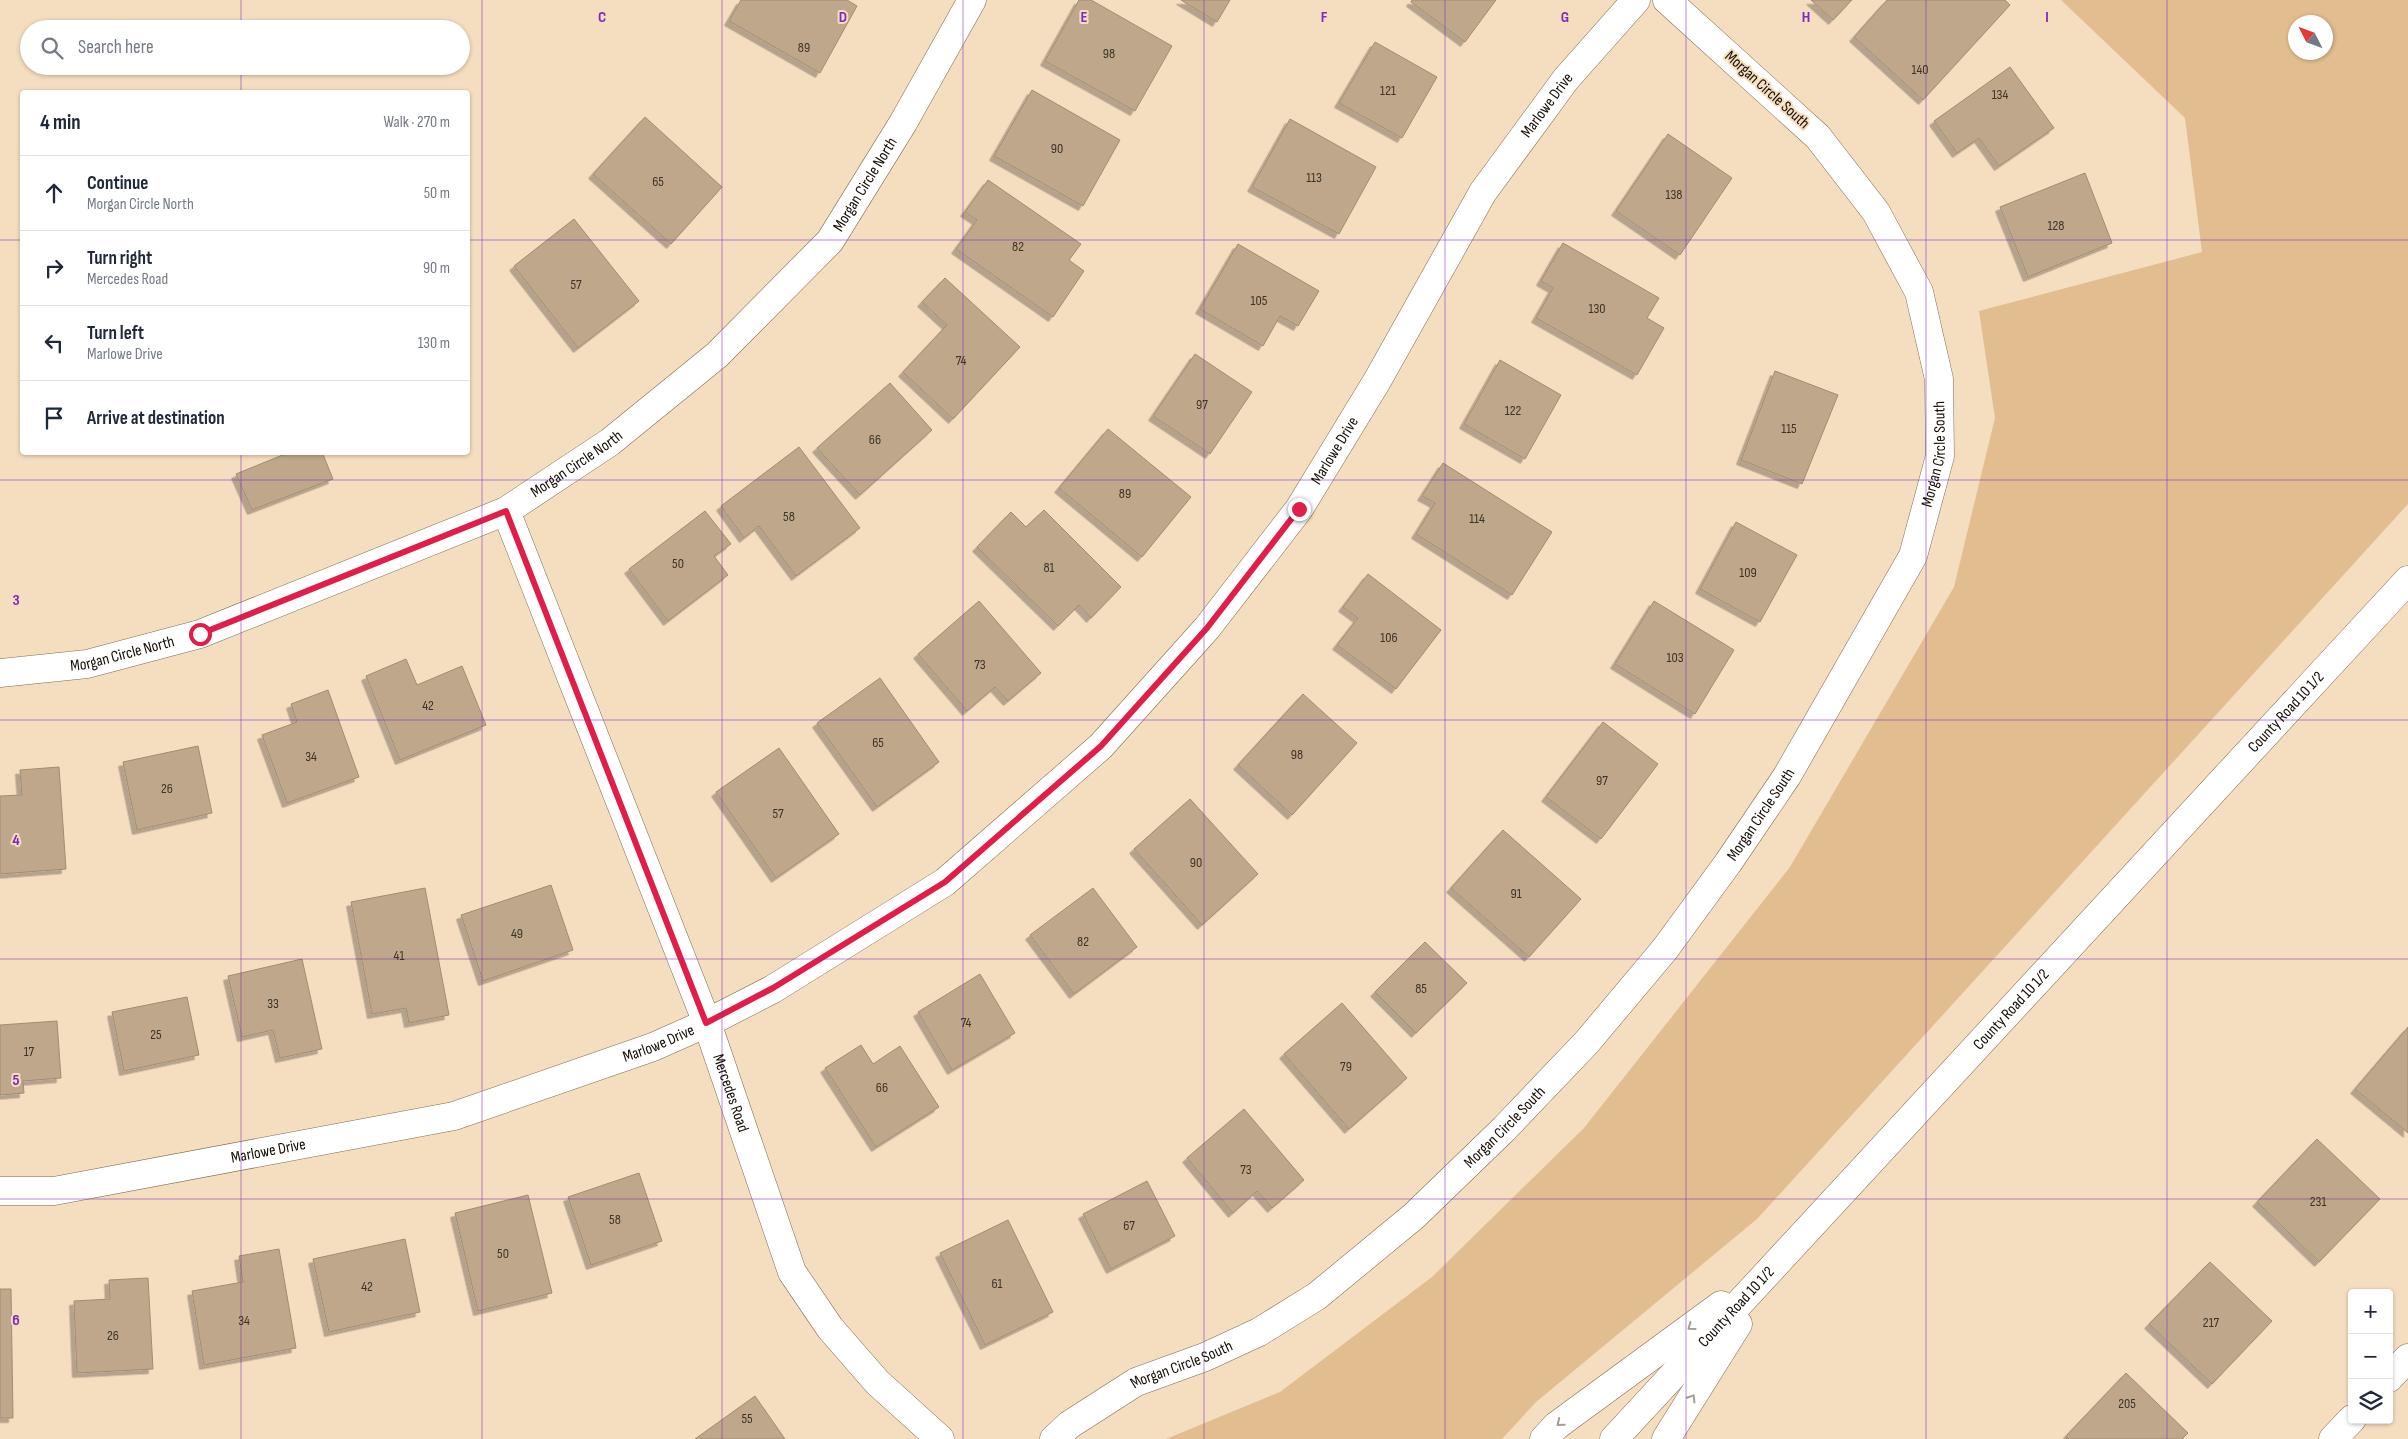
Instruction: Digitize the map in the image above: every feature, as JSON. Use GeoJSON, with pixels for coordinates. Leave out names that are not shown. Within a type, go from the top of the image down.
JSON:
{"type":"FeatureCollection","features":[{"type":"Feature","properties":{"kind":"street","name":"Morgan Circle North"},"geometry":{"type":"LineString","coordinates":[[0,673],[87,664],[200,634],[506,511],[610,442],[717,355],[830,241],[903,123],[972,0]]}},
{"type":"Feature","properties":{"kind":"street","name":"Marlowe Drive"},"geometry":{"type":"LineString","coordinates":[[0,1191],[54,1191],[454,1116],[653,1047],[706,1023],[773,988],[945,882],[1101,746],[1207,628],[1299,509],[1378,381],[1483,192],[1566,79],[1636,0]]}},
{"type":"Feature","properties":{"kind":"street","name":"Morgan Circle South"},"geometry":{"type":"LineString","coordinates":[[1054,1439],[1068,1425],[1136,1382],[1205,1357],[1259,1332],[1317,1296],[1414,1216],[1504,1129],[1587,1042],[1665,949],[1728,863],[1787,776],[1913,556],[1940,456],[1939,378],[1919,292],[1876,212],[1818,138],[1667,0]]}},
{"type":"Feature","properties":{"kind":"street","name":"Mercedes Road"},"geometry":{"type":"LineString","coordinates":[[506,511],[706,1023],[792,1272],[830,1328],[877,1382],[940,1439]]}},
{"type":"Feature","properties":{"kind":"street","name":"County Road 10 1/2"},"geometry":{"type":"LineString","coordinates":[[1614,1439],[2408,580]]}},
{"type":"Feature","properties":{"kind":"street"},"geometry":{"type":"LineString","coordinates":[[1544,1439],[1556,1426],[1773,1268]]}},
{"type":"Feature","properties":{"kind":"street"},"geometry":{"type":"LineString","coordinates":[[1666,1439],[1773,1268]]}},
{"type":"Feature","properties":{"kind":"street"},"geometry":{"type":"LineString","coordinates":[[2393,1374],[2408,1358]]}},
{"type":"Feature","properties":{"kind":"street"},"geometry":{"type":"LineString","coordinates":[[2333,1439],[2348,1423]]}},
{"type":"Feature","properties":{"kind":"shaded area"},"geometry":{"type":"Polygon","coordinates":[[[2061,0],[2408,0],[2408,504],[1757,1219],[1536,1402],[1502,1439],[1166,1439],[1280,1392],[1432,1277],[1584,1128],[1790,867],[1954,587],[1995,418],[1979,311],[2202,252],[2185,118],[2061,0]]]}},
{"type":"Feature","properties":{"kind":"building"},"geometry":{"type":"Polygon","coordinates":[[[741,0],[847,0],[857,6],[820,73],[729,21],[741,0]]]}},
{"type":"Feature","properties":{"kind":"building"},"geometry":{"type":"Polygon","coordinates":[[[1079,0],[1091,0],[1172,46],[1135,111],[1045,61],[1079,0]]]}},
{"type":"Feature","properties":{"kind":"building"},"geometry":{"type":"Polygon","coordinates":[[[1181,0],[1230,0],[1217,22],[1181,0]]]}},
{"type":"Feature","properties":{"kind":"building"},"geometry":{"type":"Polygon","coordinates":[[[1412,0],[1496,0],[1465,42],[1411,2],[1412,0]]]}},
{"type":"Feature","properties":{"kind":"building"},"geometry":{"type":"Polygon","coordinates":[[[1811,0],[1852,0],[1833,20],[1811,0]]]}},
{"type":"Feature","properties":{"kind":"building"},"geometry":{"type":"Polygon","coordinates":[[[1887,0],[2005,0],[2010,5],[1923,100],[1854,37],[1887,0]]]}},
{"type":"Feature","properties":{"kind":"building"},"geometry":{"type":"Polygon","coordinates":[[[1375,42],[1437,77],[1402,138],[1339,103],[1375,42]]]}},
{"type":"Feature","properties":{"kind":"building"},"geometry":{"type":"Polygon","coordinates":[[[2010,67],[2054,128],[1999,166],[1979,138],[1957,153],[1934,121],[2010,67]]]}},
{"type":"Feature","properties":{"kind":"building"},"geometry":{"type":"Polygon","coordinates":[[[1032,90],[1120,140],[1083,206],[994,156],[1032,90]]]}},
{"type":"Feature","properties":{"kind":"building"},"geometry":{"type":"Polygon","coordinates":[[[645,117],[722,187],[671,244],[593,174],[645,117]]]}},
{"type":"Feature","properties":{"kind":"building"},"geometry":{"type":"Polygon","coordinates":[[[1290,119],[1376,167],[1339,234],[1252,187],[1290,119]]]}},
{"type":"Feature","properties":{"kind":"building"},"geometry":{"type":"Polygon","coordinates":[[[1668,134],[1732,178],[1680,255],[1616,211],[1668,134]]]}},
{"type":"Feature","properties":{"kind":"building"},"geometry":{"type":"Polygon","coordinates":[[[2085,173],[2112,243],[2028,277],[2000,207],[2085,173]]]}},
{"type":"Feature","properties":{"kind":"building"},"geometry":{"type":"Polygon","coordinates":[[[988,180],[1081,244],[1069,260],[1084,271],[1053,317],[956,249],[977,220],[965,212],[988,180]]]}},
{"type":"Feature","properties":{"kind":"building"},"geometry":{"type":"Polygon","coordinates":[[[574,219],[639,301],[578,348],[514,266],[574,219]]]}},
{"type":"Feature","properties":{"kind":"building"},"geometry":{"type":"Polygon","coordinates":[[[1563,243],[1659,298],[1647,318],[1664,328],[1637,375],[1536,318],[1553,288],[1541,281],[1563,243]]]}},
{"type":"Feature","properties":{"kind":"building"},"geometry":{"type":"Polygon","coordinates":[[[1238,244],[1319,291],[1298,326],[1280,316],[1263,346],[1200,309],[1238,244]]]}},
{"type":"Feature","properties":{"kind":"building"},"geometry":{"type":"Polygon","coordinates":[[[945,278],[1020,347],[953,419],[903,372],[947,325],[922,302],[945,278]]]}},
{"type":"Feature","properties":{"kind":"building"},"geometry":{"type":"Polygon","coordinates":[[[1195,354],[1252,392],[1210,454],[1153,416],[1195,354]]]}},
{"type":"Feature","properties":{"kind":"building"},"geometry":{"type":"Polygon","coordinates":[[[1500,360],[1561,395],[1525,459],[1464,424],[1500,360]]]}},
{"type":"Feature","properties":{"kind":"building"},"geometry":{"type":"Polygon","coordinates":[[[1775,371],[1838,395],[1802,484],[1741,460],[1775,371]]]}},
{"type":"Feature","properties":{"kind":"building"},"geometry":{"type":"Polygon","coordinates":[[[890,383],[932,430],[860,495],[817,448],[890,383]]]}},
{"type":"Feature","properties":{"kind":"building"},"geometry":{"type":"Polygon","coordinates":[[[1108,429],[1191,497],[1142,557],[1059,488],[1108,429]]]}},
{"type":"Feature","properties":{"kind":"building"},"geometry":{"type":"Polygon","coordinates":[[[799,447],[860,528],[796,576],[759,526],[744,538],[721,506],[799,447]]]}},
{"type":"Feature","properties":{"kind":"building"},"geometry":{"type":"Polygon","coordinates":[[[283,455],[323,455],[333,479],[252,510],[236,474],[283,455]]]}},
{"type":"Feature","properties":{"kind":"building"},"geometry":{"type":"Polygon","coordinates":[[[1443,463],[1552,532],[1512,595],[1416,534],[1435,503],[1422,496],[1443,463]]]}},
{"type":"Feature","properties":{"kind":"building"},"geometry":{"type":"Polygon","coordinates":[[[1044,510],[1121,587],[1091,618],[1079,605],[1058,626],[977,547],[1011,512],[1026,527],[1044,510]]]}},
{"type":"Feature","properties":{"kind":"building"},"geometry":{"type":"Polygon","coordinates":[[[705,511],[731,544],[714,556],[728,575],[668,621],[629,569],[705,511]]]}},
{"type":"Feature","properties":{"kind":"building"},"geometry":{"type":"Polygon","coordinates":[[[1736,522],[1797,555],[1760,622],[1700,589],[1736,522]]]}},
{"type":"Feature","properties":{"kind":"building"},"geometry":{"type":"Polygon","coordinates":[[[1368,574],[1441,630],[1396,689],[1337,645],[1358,618],[1343,607],[1368,574]]]}},
{"type":"Feature","properties":{"kind":"building"},"geometry":{"type":"Polygon","coordinates":[[[979,601],[1041,673],[1008,701],[995,687],[967,711],[918,654],[979,601]]]}},
{"type":"Feature","properties":{"kind":"building"},"geometry":{"type":"Polygon","coordinates":[[[1654,601],[1734,650],[1695,714],[1615,664],[1654,601]]]}},
{"type":"Feature","properties":{"kind":"building"},"geometry":{"type":"Polygon","coordinates":[[[406,659],[417,685],[462,666],[486,725],[400,760],[366,676],[406,659]]]}},
{"type":"Feature","properties":{"kind":"building"},"geometry":{"type":"Polygon","coordinates":[[[880,678],[939,762],[877,807],[817,723],[880,678]]]}},
{"type":"Feature","properties":{"kind":"building"},"geometry":{"type":"Polygon","coordinates":[[[328,690],[359,777],[287,803],[262,735],[297,722],[291,704],[328,690]]]}},
{"type":"Feature","properties":{"kind":"building"},"geometry":{"type":"Polygon","coordinates":[[[1303,694],[1357,743],[1292,815],[1238,765],[1303,694]]]}},
{"type":"Feature","properties":{"kind":"building"},"geometry":{"type":"Polygon","coordinates":[[[1603,722],[1658,764],[1601,839],[1546,797],[1603,722]]]}},
{"type":"Feature","properties":{"kind":"building"},"geometry":{"type":"Polygon","coordinates":[[[198,746],[212,813],[137,830],[123,762],[198,746]]]}},
{"type":"Feature","properties":{"kind":"building"},"geometry":{"type":"Polygon","coordinates":[[[779,748],[839,834],[776,878],[716,792],[779,748]]]}},
{"type":"Feature","properties":{"kind":"building"},"geometry":{"type":"Polygon","coordinates":[[[59,767],[66,869],[0,874],[0,796],[22,795],[20,770],[59,767]]]}},
{"type":"Feature","properties":{"kind":"building"},"geometry":{"type":"Polygon","coordinates":[[[1190,799],[1258,874],[1202,925],[1134,849],[1190,799]]]}},
{"type":"Feature","properties":{"kind":"building"},"geometry":{"type":"Polygon","coordinates":[[[1503,830],[1581,899],[1529,957],[1451,888],[1503,830]]]}},
{"type":"Feature","properties":{"kind":"building"},"geometry":{"type":"Polygon","coordinates":[[[551,885],[573,950],[483,981],[461,915],[551,885]]]}},
{"type":"Feature","properties":{"kind":"building"},"geometry":{"type":"Polygon","coordinates":[[[425,888],[449,1015],[409,1023],[406,1008],[372,1014],[351,902],[425,888]]]}},
{"type":"Feature","properties":{"kind":"building"},"geometry":{"type":"Polygon","coordinates":[[[1093,888],[1137,947],[1074,994],[1030,935],[1093,888]]]}},
{"type":"Feature","properties":{"kind":"building"},"geometry":{"type":"Polygon","coordinates":[[[1425,942],[1467,983],[1416,1033],[1375,992],[1425,942]]]}},
{"type":"Feature","properties":{"kind":"building"},"geometry":{"type":"Polygon","coordinates":[[[302,959],[322,1049],[280,1058],[273,1030],[242,1037],[228,976],[302,959]]]}},
{"type":"Feature","properties":{"kind":"building"},"geometry":{"type":"Polygon","coordinates":[[[980,974],[1015,1033],[952,1070],[918,1012],[980,974]]]}},
{"type":"Feature","properties":{"kind":"building"},"geometry":{"type":"Polygon","coordinates":[[[187,997],[199,1055],[124,1071],[112,1012],[187,997]]]}},
{"type":"Feature","properties":{"kind":"building"},"geometry":{"type":"Polygon","coordinates":[[[1342,1003],[1407,1078],[1349,1129],[1284,1054],[1342,1003]]]}},
{"type":"Feature","properties":{"kind":"building"},"geometry":{"type":"Polygon","coordinates":[[[57,1021],[61,1078],[23,1081],[24,1093],[0,1095],[0,1025],[57,1021]]]}},
{"type":"Feature","properties":{"kind":"building"},"geometry":{"type":"Polygon","coordinates":[[[2408,1027],[2408,1133],[2355,1089],[2408,1027]]]}},
{"type":"Feature","properties":{"kind":"building"},"geometry":{"type":"Polygon","coordinates":[[[861,1045],[873,1064],[900,1046],[939,1107],[876,1147],[825,1068],[861,1045]]]}},
{"type":"Feature","properties":{"kind":"building"},"geometry":{"type":"Polygon","coordinates":[[[1244,1109],[1304,1180],[1272,1208],[1257,1191],[1233,1213],[1187,1158],[1244,1109]]]}},
{"type":"Feature","properties":{"kind":"building"},"geometry":{"type":"Polygon","coordinates":[[[2317,1139],[2380,1199],[2319,1262],[2257,1202],[2317,1139]]]}},
{"type":"Feature","properties":{"kind":"building"},"geometry":{"type":"Polygon","coordinates":[[[639,1173],[662,1241],[591,1265],[568,1197],[639,1173]]]}},
{"type":"Feature","properties":{"kind":"building"},"geometry":{"type":"Polygon","coordinates":[[[1147,1181],[1175,1236],[1111,1269],[1083,1214],[1147,1181]]]}},
{"type":"Feature","properties":{"kind":"building"},"geometry":{"type":"Polygon","coordinates":[[[528,1195],[552,1293],[478,1311],[455,1213],[528,1195]]]}},
{"type":"Feature","properties":{"kind":"building"},"geometry":{"type":"Polygon","coordinates":[[[1008,1220],[1053,1312],[985,1345],[940,1253],[1008,1220]]]}},
{"type":"Feature","properties":{"kind":"building"},"geometry":{"type":"Polygon","coordinates":[[[405,1239],[420,1312],[329,1332],[313,1259],[405,1239]]]}},
{"type":"Feature","properties":{"kind":"building"},"geometry":{"type":"Polygon","coordinates":[[[279,1249],[296,1348],[204,1365],[192,1291],[243,1282],[239,1256],[279,1249]]]}},
{"type":"Feature","properties":{"kind":"building"},"geometry":{"type":"Polygon","coordinates":[[[2210,1262],[2272,1321],[2212,1384],[2149,1324],[2210,1262]]]}},
{"type":"Feature","properties":{"kind":"building"},"geometry":{"type":"Polygon","coordinates":[[[148,1278],[153,1369],[77,1373],[74,1301],[110,1299],[109,1280],[148,1278]]]}},
{"type":"Feature","properties":{"kind":"building"},"geometry":{"type":"Polygon","coordinates":[[[0,1289],[11,1289],[13,1418],[0,1418],[0,1289]]]}},
{"type":"Feature","properties":{"kind":"building"},"geometry":{"type":"Polygon","coordinates":[[[2126,1373],[2188,1433],[2182,1439],[2069,1439],[2066,1436],[2126,1373]]]}},
{"type":"Feature","properties":{"kind":"building"},"geometry":{"type":"Polygon","coordinates":[[[755,1396],[785,1439],[695,1439],[755,1396]]]}},
{"type":"Feature","properties":{"kind":"route"},"geometry":{"type":"LineString","coordinates":[[200,634],[506,511],[706,1023],[773,988],[945,882],[1101,746],[1207,628],[1299,509]]}}]}
